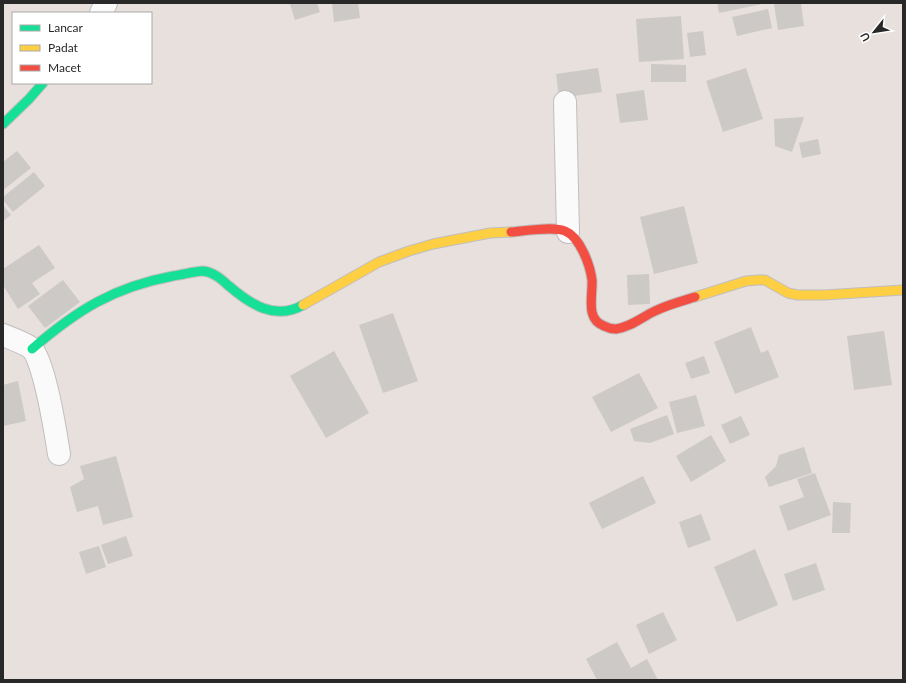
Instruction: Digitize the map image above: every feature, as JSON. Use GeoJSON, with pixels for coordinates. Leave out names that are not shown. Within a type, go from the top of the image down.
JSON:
{"type":"FeatureCollection","features":[{"type":"Feature","properties":{"kind":"street"},"geometry":{"type":"LineString","coordinates":[[101,12],[106,3]]}},
{"type":"Feature","properties":{"kind":"street"},"geometry":{"type":"LineString","coordinates":[[3,124],[42,84]]}},
{"type":"Feature","properties":{"kind":"street"},"geometry":{"type":"LineString","coordinates":[[565,102],[568,232]]}},
{"type":"Feature","properties":{"kind":"street"},"geometry":{"type":"LineString","coordinates":[[32,349],[60,324],[97,301],[128,288],[155,280],[203,271],[209,272],[214,274],[249,302],[260,308],[269,312],[288,311],[300,307],[379,262],[433,244],[490,233],[551,229],[568,232],[584,254],[592,280],[592,310],[594,317],[598,323],[614,329],[625,327],[658,310],[746,281],[759,279],[766,280],[786,292],[797,295],[822,296],[903,290]]}},
{"type":"Feature","properties":{"kind":"street"},"geometry":{"type":"LineString","coordinates":[[3,335],[32,349],[38,362],[49,402],[59,454]]}},
{"type":"Feature","properties":{"kind":"building"},"geometry":{"type":"Polygon","coordinates":[[[317,3],[320,12],[295,20],[290,4],[317,3]]]}},
{"type":"Feature","properties":{"kind":"building"},"geometry":{"type":"Polygon","coordinates":[[[332,3],[358,3],[360,18],[334,22],[332,3]]]}},
{"type":"Feature","properties":{"kind":"building"},"geometry":{"type":"Polygon","coordinates":[[[717,3],[762,3],[762,4],[719,13],[717,3]]]}},
{"type":"Feature","properties":{"kind":"building"},"geometry":{"type":"Polygon","coordinates":[[[801,3],[804,26],[778,30],[774,4],[801,3]]]}},
{"type":"Feature","properties":{"kind":"building"},"geometry":{"type":"Polygon","coordinates":[[[768,9],[772,28],[737,36],[732,17],[768,9]]]}},
{"type":"Feature","properties":{"kind":"building"},"geometry":{"type":"Polygon","coordinates":[[[681,16],[684,59],[639,62],[636,19],[681,16]]]}},
{"type":"Feature","properties":{"kind":"building"},"geometry":{"type":"Polygon","coordinates":[[[703,31],[706,55],[690,57],[687,33],[703,31]]]}},
{"type":"Feature","properties":{"kind":"building"},"geometry":{"type":"Polygon","coordinates":[[[651,64],[686,65],[686,82],[651,82],[651,64]]]}},
{"type":"Feature","properties":{"kind":"building"},"geometry":{"type":"Polygon","coordinates":[[[598,68],[602,92],[559,98],[556,74],[598,68]]]}},
{"type":"Feature","properties":{"kind":"building"},"geometry":{"type":"Polygon","coordinates":[[[746,68],[763,119],[723,132],[706,81],[746,68]]]}},
{"type":"Feature","properties":{"kind":"building"},"geometry":{"type":"Polygon","coordinates":[[[644,90],[648,120],[620,123],[616,94],[644,90]]]}},
{"type":"Feature","properties":{"kind":"building"},"geometry":{"type":"Polygon","coordinates":[[[804,117],[792,152],[775,146],[774,119],[804,117]]]}},
{"type":"Feature","properties":{"kind":"building"},"geometry":{"type":"Polygon","coordinates":[[[818,139],[821,154],[802,158],[799,143],[818,139]]]}},
{"type":"Feature","properties":{"kind":"building"},"geometry":{"type":"Polygon","coordinates":[[[17,151],[31,168],[3,190],[3,162],[17,151]]]}},
{"type":"Feature","properties":{"kind":"building"},"geometry":{"type":"Polygon","coordinates":[[[34,172],[45,186],[13,212],[3,200],[3,197],[34,172]]]}},
{"type":"Feature","properties":{"kind":"building"},"geometry":{"type":"Polygon","coordinates":[[[3,205],[11,215],[3,221],[3,205]]]}},
{"type":"Feature","properties":{"kind":"building"},"geometry":{"type":"Polygon","coordinates":[[[684,206],[698,263],[654,274],[640,217],[684,206]]]}},
{"type":"Feature","properties":{"kind":"building"},"geometry":{"type":"Polygon","coordinates":[[[39,245],[55,268],[32,283],[40,294],[18,309],[3,285],[3,269],[39,245]]]}},
{"type":"Feature","properties":{"kind":"building"},"geometry":{"type":"Polygon","coordinates":[[[649,274],[650,304],[628,305],[627,275],[649,274]]]}},
{"type":"Feature","properties":{"kind":"building"},"geometry":{"type":"Polygon","coordinates":[[[63,280],[80,302],[45,328],[28,306],[63,280]]]}},
{"type":"Feature","properties":{"kind":"building"},"geometry":{"type":"Polygon","coordinates":[[[393,313],[418,381],[383,393],[359,325],[393,313]]]}},
{"type":"Feature","properties":{"kind":"building"},"geometry":{"type":"Polygon","coordinates":[[[751,327],[761,353],[768,350],[779,377],[735,394],[714,342],[751,327]]]}},
{"type":"Feature","properties":{"kind":"building"},"geometry":{"type":"Polygon","coordinates":[[[884,331],[892,385],[854,390],[847,336],[884,331]]]}},
{"type":"Feature","properties":{"kind":"building"},"geometry":{"type":"Polygon","coordinates":[[[334,351],[369,413],[326,438],[290,376],[334,351]]]}},
{"type":"Feature","properties":{"kind":"building"},"geometry":{"type":"Polygon","coordinates":[[[704,356],[710,373],[691,379],[685,363],[704,356]]]}},
{"type":"Feature","properties":{"kind":"building"},"geometry":{"type":"Polygon","coordinates":[[[639,373],[658,408],[611,432],[592,397],[639,373]]]}},
{"type":"Feature","properties":{"kind":"building"},"geometry":{"type":"Polygon","coordinates":[[[18,381],[26,421],[3,426],[3,385],[18,381]]]}},
{"type":"Feature","properties":{"kind":"building"},"geometry":{"type":"Polygon","coordinates":[[[696,395],[705,426],[677,433],[669,402],[696,395]]]}},
{"type":"Feature","properties":{"kind":"building"},"geometry":{"type":"Polygon","coordinates":[[[667,415],[674,434],[650,443],[634,441],[630,429],[667,415]]]}},
{"type":"Feature","properties":{"kind":"building"},"geometry":{"type":"Polygon","coordinates":[[[741,416],[750,435],[730,444],[721,425],[741,416]]]}},
{"type":"Feature","properties":{"kind":"building"},"geometry":{"type":"Polygon","coordinates":[[[711,435],[726,461],[691,482],[676,456],[711,435]]]}},
{"type":"Feature","properties":{"kind":"building"},"geometry":{"type":"Polygon","coordinates":[[[804,447],[812,473],[769,487],[765,477],[776,466],[779,455],[804,447]]]}},
{"type":"Feature","properties":{"kind":"building"},"geometry":{"type":"Polygon","coordinates":[[[116,456],[133,517],[103,525],[98,506],[77,512],[70,487],[84,479],[80,466],[116,456]]]}},
{"type":"Feature","properties":{"kind":"building"},"geometry":{"type":"Polygon","coordinates":[[[815,473],[831,515],[788,531],[779,506],[804,497],[797,479],[815,473]]]}},
{"type":"Feature","properties":{"kind":"building"},"geometry":{"type":"Polygon","coordinates":[[[643,476],[656,503],[602,529],[589,503],[643,476]]]}},
{"type":"Feature","properties":{"kind":"building"},"geometry":{"type":"Polygon","coordinates":[[[833,502],[851,503],[850,533],[832,533],[833,502]]]}},
{"type":"Feature","properties":{"kind":"building"},"geometry":{"type":"Polygon","coordinates":[[[701,514],[711,540],[688,548],[679,522],[701,514]]]}},
{"type":"Feature","properties":{"kind":"building"},"geometry":{"type":"Polygon","coordinates":[[[126,536],[133,556],[108,564],[101,545],[126,536]]]}},
{"type":"Feature","properties":{"kind":"building"},"geometry":{"type":"Polygon","coordinates":[[[99,546],[106,567],[86,574],[79,552],[99,546]]]}},
{"type":"Feature","properties":{"kind":"building"},"geometry":{"type":"Polygon","coordinates":[[[755,549],[778,605],[737,622],[714,567],[755,549]]]}},
{"type":"Feature","properties":{"kind":"building"},"geometry":{"type":"Polygon","coordinates":[[[816,563],[825,590],[793,601],[784,574],[816,563]]]}},
{"type":"Feature","properties":{"kind":"building"},"geometry":{"type":"Polygon","coordinates":[[[663,612],[677,640],[649,654],[636,625],[663,612]]]}},
{"type":"Feature","properties":{"kind":"building"},"geometry":{"type":"Polygon","coordinates":[[[617,642],[631,668],[647,659],[658,680],[597,680],[586,659],[617,642]]]}},
{"type":"Feature","properties":{"kind":"traffic: fast"},"geometry":{"type":"LineString","coordinates":[[3,124],[42,84]]}},
{"type":"Feature","properties":{"kind":"traffic: fast"},"geometry":{"type":"LineString","coordinates":[[32,349],[81,312],[114,294],[152,281],[196,272],[203,271],[214,275],[245,299],[263,308],[273,311],[283,311],[293,310],[303,305]]}},
{"type":"Feature","properties":{"kind":"traffic: slow"},"geometry":{"type":"LineString","coordinates":[[303,305],[379,262],[409,251],[433,244],[490,233],[511,232]]}},
{"type":"Feature","properties":{"kind":"traffic: slow"},"geometry":{"type":"LineString","coordinates":[[695,297],[746,281],[758,280],[765,280],[788,293],[798,295],[824,295],[903,290]]}},
{"type":"Feature","properties":{"kind":"traffic: jam"},"geometry":{"type":"LineString","coordinates":[[511,232],[554,229],[565,231],[570,234],[580,245],[587,259],[592,280],[591,306],[594,318],[598,323],[612,329],[627,326],[650,313],[695,297]]}}]}
